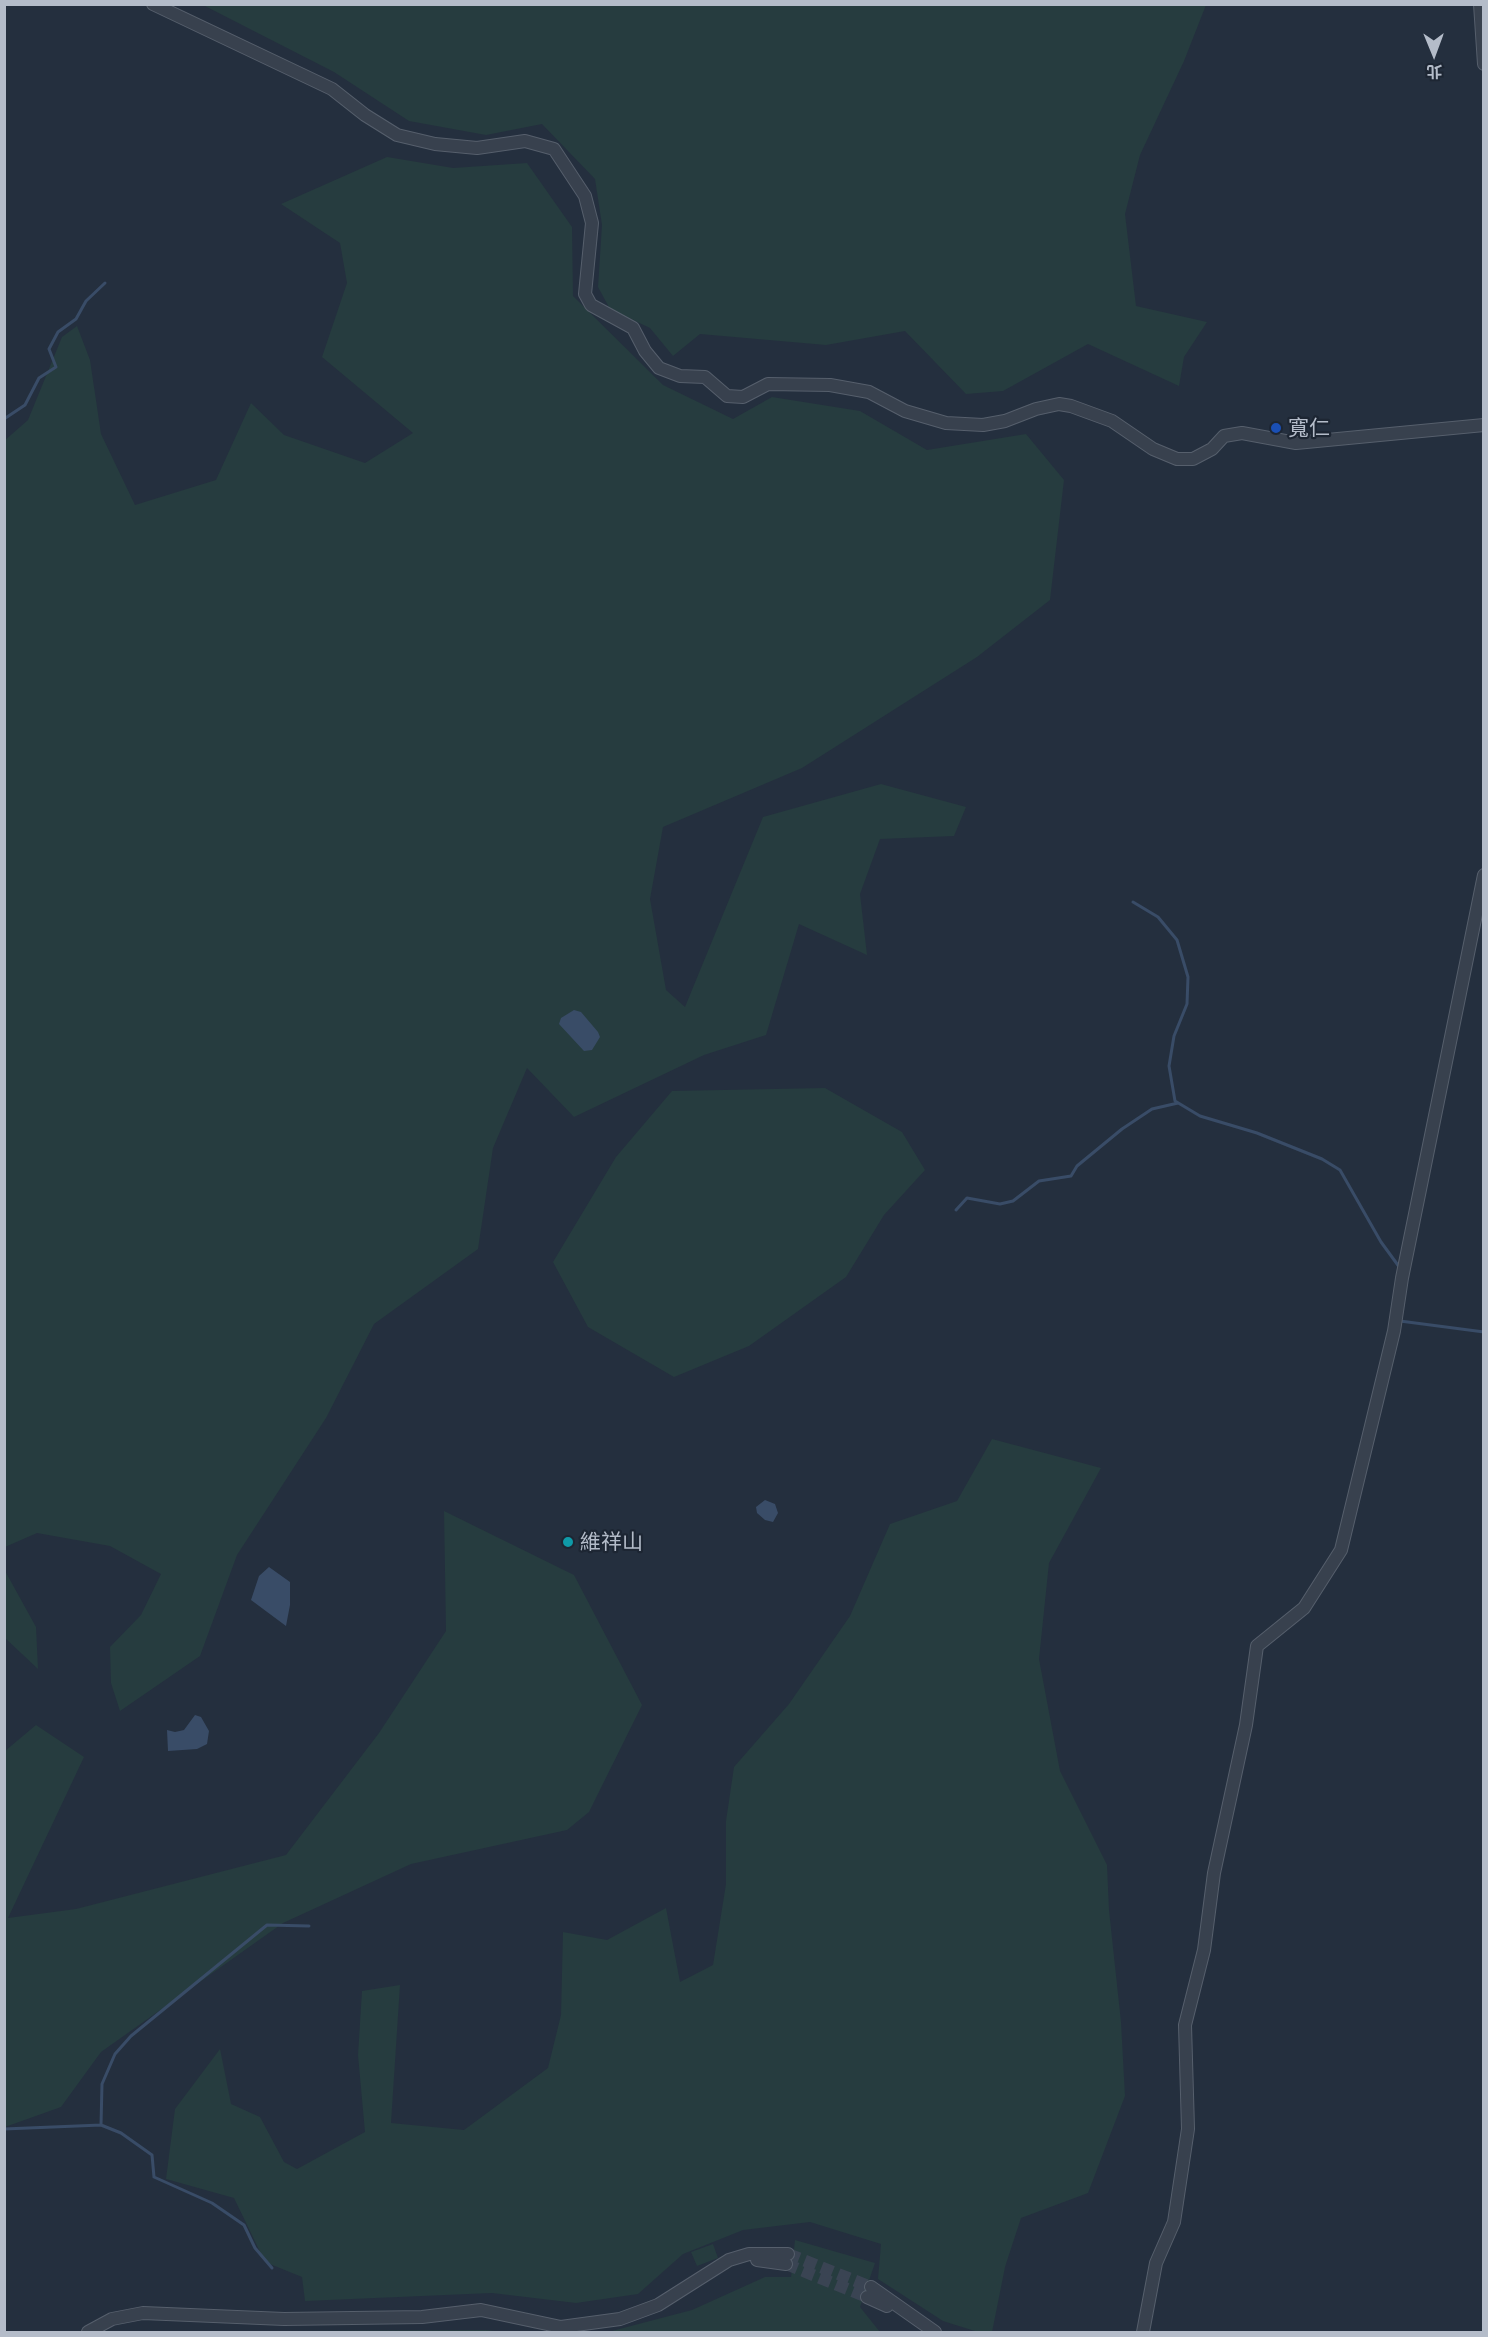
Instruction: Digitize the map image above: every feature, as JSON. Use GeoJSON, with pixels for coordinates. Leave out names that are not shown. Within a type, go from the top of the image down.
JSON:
{"type":"FeatureCollection","features":[{"type":"Feature","properties":{"kind":"street"},"geometry":{"type":"LineString","coordinates":[[153,4],[332,89],[397,135],[435,144],[477,148],[525,141],[554,149],[585,196],[592,223],[585,294],[591,306],[633,328],[645,351],[659,369],[680,376],[705,377],[727,396],[742,397],[768,384],[830,385],[869,392],[905,411],[946,423],[983,425],[1005,421],[1036,409],[1059,404],[1112,421],[1153,448],[1177,459],[1193,459],[1212,449],[1224,436],[1242,433],[1296,443],[1484,425]]}},
{"type":"Feature","properties":{"kind":"street"},"geometry":{"type":"LineString","coordinates":[[1480,4],[1484,64]]}},
{"type":"Feature","properties":{"kind":"street"},"geometry":{"type":"LineString","coordinates":[[1143,2332],[1156,2263],[1174,2222],[1188,2129],[1185,2025],[1204,1950],[1214,1873],[1246,1725],[1257,1646],[1304,1608],[1341,1550],[1394,1331],[1402,1278],[1484,875]]}},
{"type":"Feature","properties":{"kind":"street"},"geometry":{"type":"LineString","coordinates":[[88,2332],[112,2319],[143,2313],[284,2319],[422,2317],[481,2310],[561,2327],[620,2319],[658,2305],[729,2260],[787,2259]]}},
{"type":"Feature","properties":{"kind":"street"},"geometry":{"type":"LineString","coordinates":[[869,2292],[935,2332]]}},
{"type":"Feature","properties":{"kind":"green space"},"geometry":{"type":"Polygon","coordinates":[[[203,5],[1206,5],[1184,61],[1140,155],[1125,214],[1136,306],[1207,322],[1184,357],[1179,386],[1088,344],[1003,391],[966,394],[905,331],[826,345],[700,334],[673,356],[650,328],[610,309],[598,287],[602,225],[595,179],[542,124],[486,135],[409,121],[334,72],[203,5]]]}},
{"type":"Feature","properties":{"kind":"green space"},"geometry":{"type":"Polygon","coordinates":[[[387,157],[453,168],[527,163],[572,227],[573,296],[663,385],[733,419],[772,397],[860,411],[927,450],[1026,434],[1064,480],[1050,600],[977,657],[802,768],[663,827],[650,899],[666,990],[685,1007],[763,817],[881,784],[966,807],[954,836],[880,839],[860,894],[867,955],[799,924],[766,1035],[704,1055],[574,1117],[527,1068],[493,1148],[478,1249],[374,1324],[326,1418],[237,1555],[200,1656],[120,1711],[111,1683],[110,1647],[141,1615],[161,1574],[110,1546],[37,1533],[5,1547],[4,441],[28,420],[62,337],[77,326],[90,360],[101,434],[135,505],[216,480],[251,403],[284,435],[365,463],[413,433],[322,357],[347,283],[340,243],[281,204],[387,157]]]}},
{"type":"Feature","properties":{"kind":"green space"},"geometry":{"type":"Polygon","coordinates":[[[825,1088],[902,1132],[925,1170],[884,1215],[846,1277],[749,1346],[674,1377],[588,1327],[553,1262],[616,1157],[672,1091],[825,1088]]]}},
{"type":"Feature","properties":{"kind":"green space"},"geometry":{"type":"Polygon","coordinates":[[[992,1439],[1101,1468],[1049,1563],[1039,1659],[1060,1771],[1107,1865],[1125,2096],[1088,2193],[1021,2218],[1005,2267],[992,2332],[978,2332],[943,2321],[878,2279],[881,2244],[810,2222],[743,2230],[683,2254],[638,2294],[576,2303],[492,2293],[305,2301],[302,2277],[265,2262],[234,2198],[166,2179],[175,2109],[220,2049],[231,2104],[260,2117],[284,2162],[297,2169],[365,2132],[358,2055],[362,1991],[400,1985],[391,2123],[464,2130],[548,2068],[561,2015],[563,1932],[607,1940],[666,1908],[680,1982],[713,1965],[726,1884],[726,1821],[734,1767],[789,1704],[850,1616],[890,1524],[957,1501],[992,1439]]]}},
{"type":"Feature","properties":{"kind":"green space"},"geometry":{"type":"Polygon","coordinates":[[[444,1511],[574,1575],[642,1705],[589,1812],[567,1830],[411,1864],[283,1923],[101,2052],[61,2107],[5,2127],[5,1751],[36,1725],[84,1757],[8,1918],[76,1909],[286,1855],[379,1733],[446,1631],[444,1511]]]}},
{"type":"Feature","properties":{"kind":"green space"},"geometry":{"type":"Polygon","coordinates":[[[4,1569],[36,1627],[38,1669],[5,1638],[4,1569]]]}},
{"type":"Feature","properties":{"kind":"green space"},"geometry":{"type":"Polygon","coordinates":[[[795,2240],[875,2263],[860,2307],[880,2332],[608,2332],[692,2310],[765,2277],[791,2277],[795,2240]]]}},
{"type":"Feature","properties":{"kind":"green space"},"geometry":{"type":"Polygon","coordinates":[[[713,2244],[718,2258],[697,2266],[691,2252],[713,2244]]]}},
{"type":"Feature","properties":{"kind":"green space"},"geometry":{"type":"Polygon","coordinates":[[[486,2330],[504,2332],[290,2331],[486,2330]]]}},
{"type":"Feature","properties":{"kind":"water"},"geometry":{"type":"Polygon","coordinates":[[[574,1010],[581,1012],[598,1032],[600,1037],[592,1050],[584,1051],[559,1024],[561,1018],[574,1010]]]}},
{"type":"Feature","properties":{"kind":"water"},"geometry":{"type":"Polygon","coordinates":[[[765,1500],[775,1504],[778,1513],[773,1522],[765,1520],[757,1513],[756,1507],[765,1500]]]}},
{"type":"Feature","properties":{"kind":"water"},"geometry":{"type":"Polygon","coordinates":[[[269,1567],[290,1582],[290,1605],[286,1626],[251,1600],[259,1576],[269,1567]]]}},
{"type":"Feature","properties":{"kind":"water"},"geometry":{"type":"Polygon","coordinates":[[[195,1715],[201,1717],[209,1731],[207,1744],[197,1749],[168,1751],[167,1730],[175,1732],[184,1730],[195,1715]]]}},
{"type":"Feature","properties":{"kind":"waterway"},"geometry":{"type":"LineString","coordinates":[[4,419],[25,405],[39,378],[56,367],[49,349],[58,332],[76,319],[86,301],[105,283]]}},
{"type":"Feature","properties":{"kind":"waterway"},"geometry":{"type":"LineString","coordinates":[[1133,902],[1158,917],[1177,940],[1188,977],[1187,1004],[1174,1036],[1169,1066],[1175,1101],[1200,1116],[1257,1133],[1322,1159],[1340,1170],[1381,1242],[1400,1268]]}},
{"type":"Feature","properties":{"kind":"waterway"},"geometry":{"type":"LineString","coordinates":[[956,1210],[967,1198],[1000,1204],[1013,1201],[1039,1181],[1071,1176],[1077,1166],[1122,1129],[1152,1109],[1178,1103]]}},
{"type":"Feature","properties":{"kind":"waterway"},"geometry":{"type":"LineString","coordinates":[[1400,1321],[1484,1332]]}},
{"type":"Feature","properties":{"kind":"waterway"},"geometry":{"type":"LineString","coordinates":[[101,2125],[102,2084],[115,2054],[131,2036],[267,1925],[309,1926]]}},
{"type":"Feature","properties":{"kind":"waterway"},"geometry":{"type":"LineString","coordinates":[[4,2129],[101,2125],[121,2133],[152,2155],[154,2177],[212,2203],[244,2225],[255,2248],[272,2268]]}},
{"type":"Feature","properties":{"kind":"tunnel"},"geometry":{"type":"LineString","coordinates":[[788,2254],[871,2287]]}},
{"type":"Feature","properties":{"kind":"tunnel"},"geometry":{"type":"LineString","coordinates":[[786,2264],[867,2297]]}},
{"type":"Feature","properties":{"kind":"place","name":"寬仁"},"geometry":{"type":"Point","coordinates":[1276,428]}},
{"type":"Feature","properties":{"kind":"place","name":"維祥山"},"geometry":{"type":"Point","coordinates":[568,1542]}}]}
